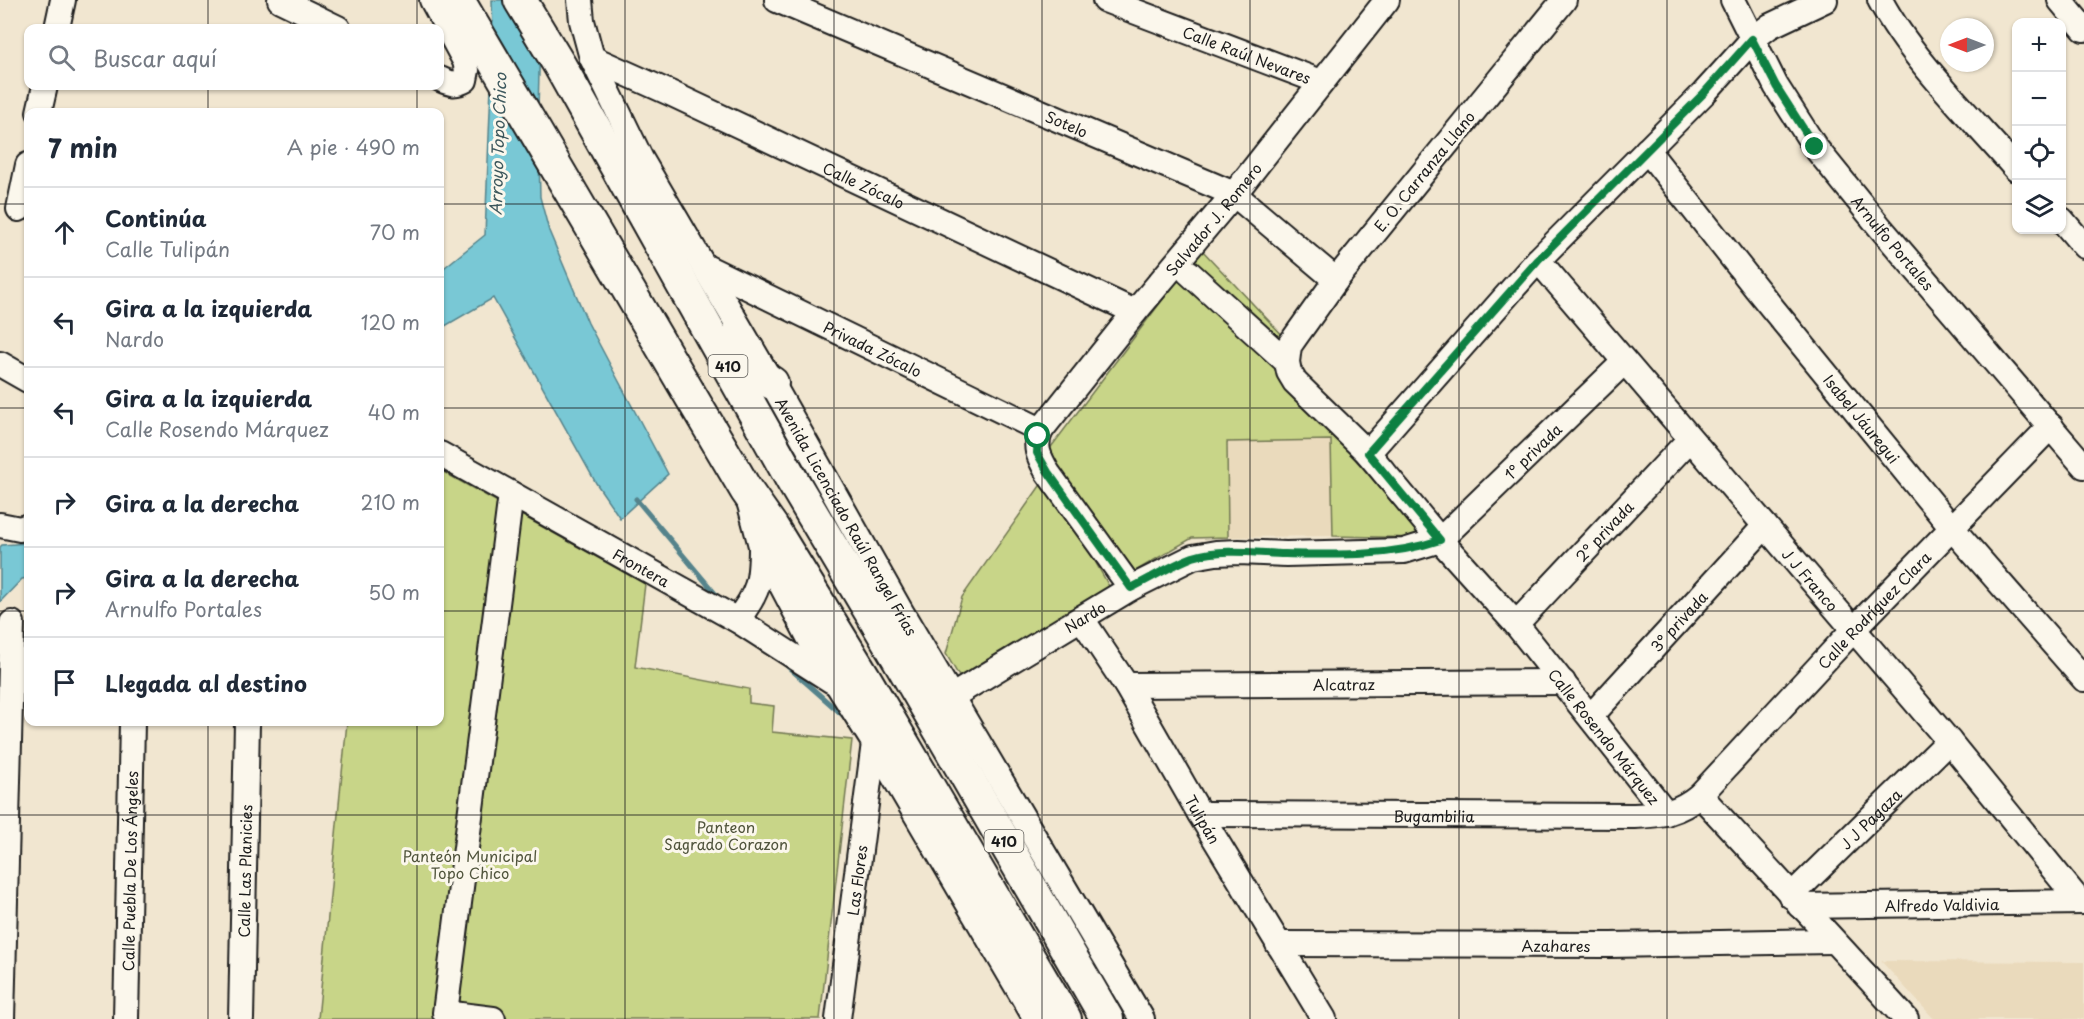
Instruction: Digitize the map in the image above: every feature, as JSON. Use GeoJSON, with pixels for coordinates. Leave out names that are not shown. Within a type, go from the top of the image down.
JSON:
{"type":"FeatureCollection","features":[{"type":"Feature","properties":{"kind":"main road","name":"410"},"geometry":{"type":"LineString","coordinates":[[458,0],[746,490],[772,527],[851,682],[1065,1019]]}},
{"type":"Feature","properties":{"kind":"main road","name":"410"},"geometry":{"type":"LineString","coordinates":[[520,0],[560,66],[792,480],[1107,1019]]}},
{"type":"Feature","properties":{"kind":"main road"},"geometry":{"type":"LineString","coordinates":[[693,305],[720,327],[753,370],[772,382]]}},
{"type":"Feature","properties":{"kind":"street"},"geometry":{"type":"LineString","coordinates":[[58,24],[63,0]]}},
{"type":"Feature","properties":{"kind":"street"},"geometry":{"type":"LineString","coordinates":[[280,0],[330,24]]}},
{"type":"Feature","properties":{"kind":"street"},"geometry":{"type":"LineString","coordinates":[[432,0],[465,61],[467,70],[465,80],[458,84],[444,81]]}},
{"type":"Feature","properties":{"kind":"street","name":"Avenida Licenciado Raúl Rangel Frías"},"geometry":{"type":"LineString","coordinates":[[580,0],[582,21],[592,58],[641,159],[772,382],[951,698],[1142,1019]]}},
{"type":"Feature","properties":{"kind":"street","name":"Sotelo"},"geometry":{"type":"LineString","coordinates":[[777,0],[1234,194],[1336,280]]}},
{"type":"Feature","properties":{"kind":"street","name":"Calle Raúl Nevares"},"geometry":{"type":"LineString","coordinates":[[1105,0],[1321,81]]}},
{"type":"Feature","properties":{"kind":"street","name":"Salvador J. Romero"},"geometry":{"type":"LineString","coordinates":[[1040,433],[1135,312],[1234,194],[1387,0]]}},
{"type":"Feature","properties":{"kind":"street","name":"E. O. Carranza Llano"},"geometry":{"type":"LineString","coordinates":[[1288,354],[1336,280],[1564,0]]}},
{"type":"Feature","properties":{"kind":"street","name":"Arnulfo Portales"},"geometry":{"type":"LineString","coordinates":[[1733,0],[1776,86],[1815,147],[1879,226],[2084,466]]}},
{"type":"Feature","properties":{"kind":"street"},"geometry":{"type":"LineString","coordinates":[[1368,453],[1538,260],[1704,93],[1752,39],[1770,26],[1825,0]]}},
{"type":"Feature","properties":{"kind":"street"},"geometry":{"type":"LineString","coordinates":[[1880,0],[1901,34],[2012,164]]}},
{"type":"Feature","properties":{"kind":"street"},"geometry":{"type":"LineString","coordinates":[[2060,0],[2084,28]]}},
{"type":"Feature","properties":{"kind":"street","name":"Calle Zócalo"},"geometry":{"type":"LineString","coordinates":[[592,58],[1135,312]]}},
{"type":"Feature","properties":{"kind":"street"},"geometry":{"type":"LineString","coordinates":[[40,108],[44,90]]}},
{"type":"Feature","properties":{"kind":"street","name":"Isabel Jáuregui"},"geometry":{"type":"LineString","coordinates":[[1647,150],[1755,288],[1951,527],[2084,679]]}},
{"type":"Feature","properties":{"kind":"street"},"geometry":{"type":"LineString","coordinates":[[16,207],[24,179]]}},
{"type":"Feature","properties":{"kind":"street"},"geometry":{"type":"LineString","coordinates":[[2066,226],[2084,246]]}},
{"type":"Feature","properties":{"kind":"street","name":"J J Franco"},"geometry":{"type":"LineString","coordinates":[[1538,260],[1949,741],[2082,902]]}},
{"type":"Feature","properties":{"kind":"street","name":"Privada Zócalo"},"geometry":{"type":"LineString","coordinates":[[704,266],[1040,433]]}},
{"type":"Feature","properties":{"kind":"street","name":"Calle Rosendo Márquez"},"geometry":{"type":"LineString","coordinates":[[1188,272],[1288,354],[1288,372],[1295,382],[1368,453],[1440,540],[1516,624],[1666,813],[1686,806],[1700,795]]}},
{"type":"Feature","properties":{"kind":"street","name":"1° privada"},"geometry":{"type":"LineString","coordinates":[[1440,540],[1624,362]]}},
{"type":"Feature","properties":{"kind":"street"},"geometry":{"type":"LineString","coordinates":[[0,364],[24,378]]}},
{"type":"Feature","properties":{"kind":"street","name":"Calle Rodríguez Clara"},"geometry":{"type":"LineString","coordinates":[[1700,795],[1951,527],[2051,426]]}},
{"type":"Feature","properties":{"kind":"street"},"geometry":{"type":"LineString","coordinates":[[1040,433],[1037,453],[1048,472],[1131,588]]}},
{"type":"Feature","properties":{"kind":"street","name":"2° privada"},"geometry":{"type":"LineString","coordinates":[[1516,624],[1690,439]]}},
{"type":"Feature","properties":{"kind":"street","name":"Frontera"},"geometry":{"type":"LineString","coordinates":[[444,456],[851,682]]}},
{"type":"Feature","properties":{"kind":"street"},"geometry":{"type":"LineString","coordinates":[[746,490],[761,546],[814,648],[851,682],[874,743],[1036,1019]]}},
{"type":"Feature","properties":{"kind":"street"},"geometry":{"type":"LineString","coordinates":[[493,1019],[445,1013],[511,494]]}},
{"type":"Feature","properties":{"kind":"street","name":"3° privada"},"geometry":{"type":"LineString","coordinates":[[1591,716],[1765,526]]}},
{"type":"Feature","properties":{"kind":"street","name":"Nardo"},"geometry":{"type":"LineString","coordinates":[[951,698],[1131,588],[1193,557],[1239,552],[1286,554],[1404,551],[1440,540]]}},
{"type":"Feature","properties":{"kind":"street"},"geometry":{"type":"LineString","coordinates":[[737,620],[755,595],[761,568],[761,546]]}},
{"type":"Feature","properties":{"kind":"street","name":"Tulipán"},"geometry":{"type":"LineString","coordinates":[[1082,619],[1126,685],[1323,1019]]}},
{"type":"Feature","properties":{"kind":"street"},"geometry":{"type":"LineString","coordinates":[[2,1019],[1,951],[12,624]]}},
{"type":"Feature","properties":{"kind":"street","name":"Alcatraz"},"geometry":{"type":"LineString","coordinates":[[1126,685],[1563,682]]}},
{"type":"Feature","properties":{"kind":"street","name":"Calle Puebla De Los Ángeles"},"geometry":{"type":"LineString","coordinates":[[126,1019],[132,726]]}},
{"type":"Feature","properties":{"kind":"street","name":"Calle Las Planicies"},"geometry":{"type":"LineString","coordinates":[[241,1019],[247,726]]}},
{"type":"Feature","properties":{"kind":"street","name":"J J Pagaza"},"geometry":{"type":"LineString","coordinates":[[1796,901],[1949,741]]}},
{"type":"Feature","properties":{"kind":"street","name":"Las Flores"},"geometry":{"type":"LineString","coordinates":[[838,1019],[874,743]]}},
{"type":"Feature","properties":{"kind":"street"},"geometry":{"type":"LineString","coordinates":[[1700,795],[1906,1019]]}},
{"type":"Feature","properties":{"kind":"street","name":"Bugambilia"},"geometry":{"type":"LineString","coordinates":[[1200,814],[1634,816],[1666,813]]}},
{"type":"Feature","properties":{"kind":"street","name":"Alfredo Valdivia"},"geometry":{"type":"LineString","coordinates":[[1796,901],[2082,902]]}},
{"type":"Feature","properties":{"kind":"street","name":"Azahares"},"geometry":{"type":"LineString","coordinates":[[1278,944],[1610,945],[1833,941]]}},
{"type":"Feature","properties":{"kind":"street"},"geometry":{"type":"LineString","coordinates":[[841,994],[855,1019]]}},
{"type":"Feature","properties":{"kind":"shaded area"},"geometry":{"type":"Polygon","coordinates":[[[1331,440],[1333,536],[1228,537],[1227,442],[1331,440]]]}},
{"type":"Feature","properties":{"kind":"shaded area"},"geometry":{"type":"Polygon","coordinates":[[[1881,961],[2084,962],[2084,1019],[1934,1019],[1881,961]]]}},
{"type":"Feature","properties":{"kind":"green space"},"geometry":{"type":"Polygon","coordinates":[[[1201,249],[1287,340],[1275,366],[1423,538],[1333,536],[1331,440],[1227,442],[1228,537],[1192,538],[1132,573],[1083,500],[1045,455],[1201,249]]]}},
{"type":"Feature","properties":{"kind":"green space","name":"Panteón Municipal Topo Chico"},"geometry":{"type":"Polygon","coordinates":[[[444,472],[645,584],[635,667],[749,689],[749,703],[774,706],[772,732],[852,740],[820,1019],[318,1019],[347,726],[444,726],[444,472]]]}},
{"type":"Feature","properties":{"kind":"green space"},"geometry":{"type":"Polygon","coordinates":[[[1047,476],[1110,588],[960,678],[946,654],[962,597],[1047,476]]]}},
{"type":"Feature","properties":{"kind":"water","name":"Arroyo Topo Chico"},"geometry":{"type":"Polygon","coordinates":[[[492,0],[541,0],[538,110],[540,197],[549,231],[588,323],[668,474],[620,518],[596,483],[493,298],[444,327],[444,268],[485,235],[493,36],[492,0]]]}},
{"type":"Feature","properties":{"kind":"water"},"geometry":{"type":"Polygon","coordinates":[[[24,543],[24,579],[0,602],[0,547],[24,543]]]}},
{"type":"Feature","properties":{"kind":"waterway"},"geometry":{"type":"LineString","coordinates":[[636,499],[719,598]]}},
{"type":"Feature","properties":{"kind":"waterway"},"geometry":{"type":"LineString","coordinates":[[787,666],[847,719]]}},
{"type":"Feature","properties":{"kind":"route"},"geometry":{"type":"LineString","coordinates":[[1038,436],[1037,453],[1048,472],[1131,588],[1193,557],[1216,553],[1404,551],[1440,540],[1368,453],[1538,260],[1704,93],[1752,39],[1776,86],[1815,147]]}},
{"type":"Feature","properties":{"kind":"park label","name":"Panteon Sagrado Corazon"},"geometry":{"type":"Point","coordinates":[726,834]}}]}
